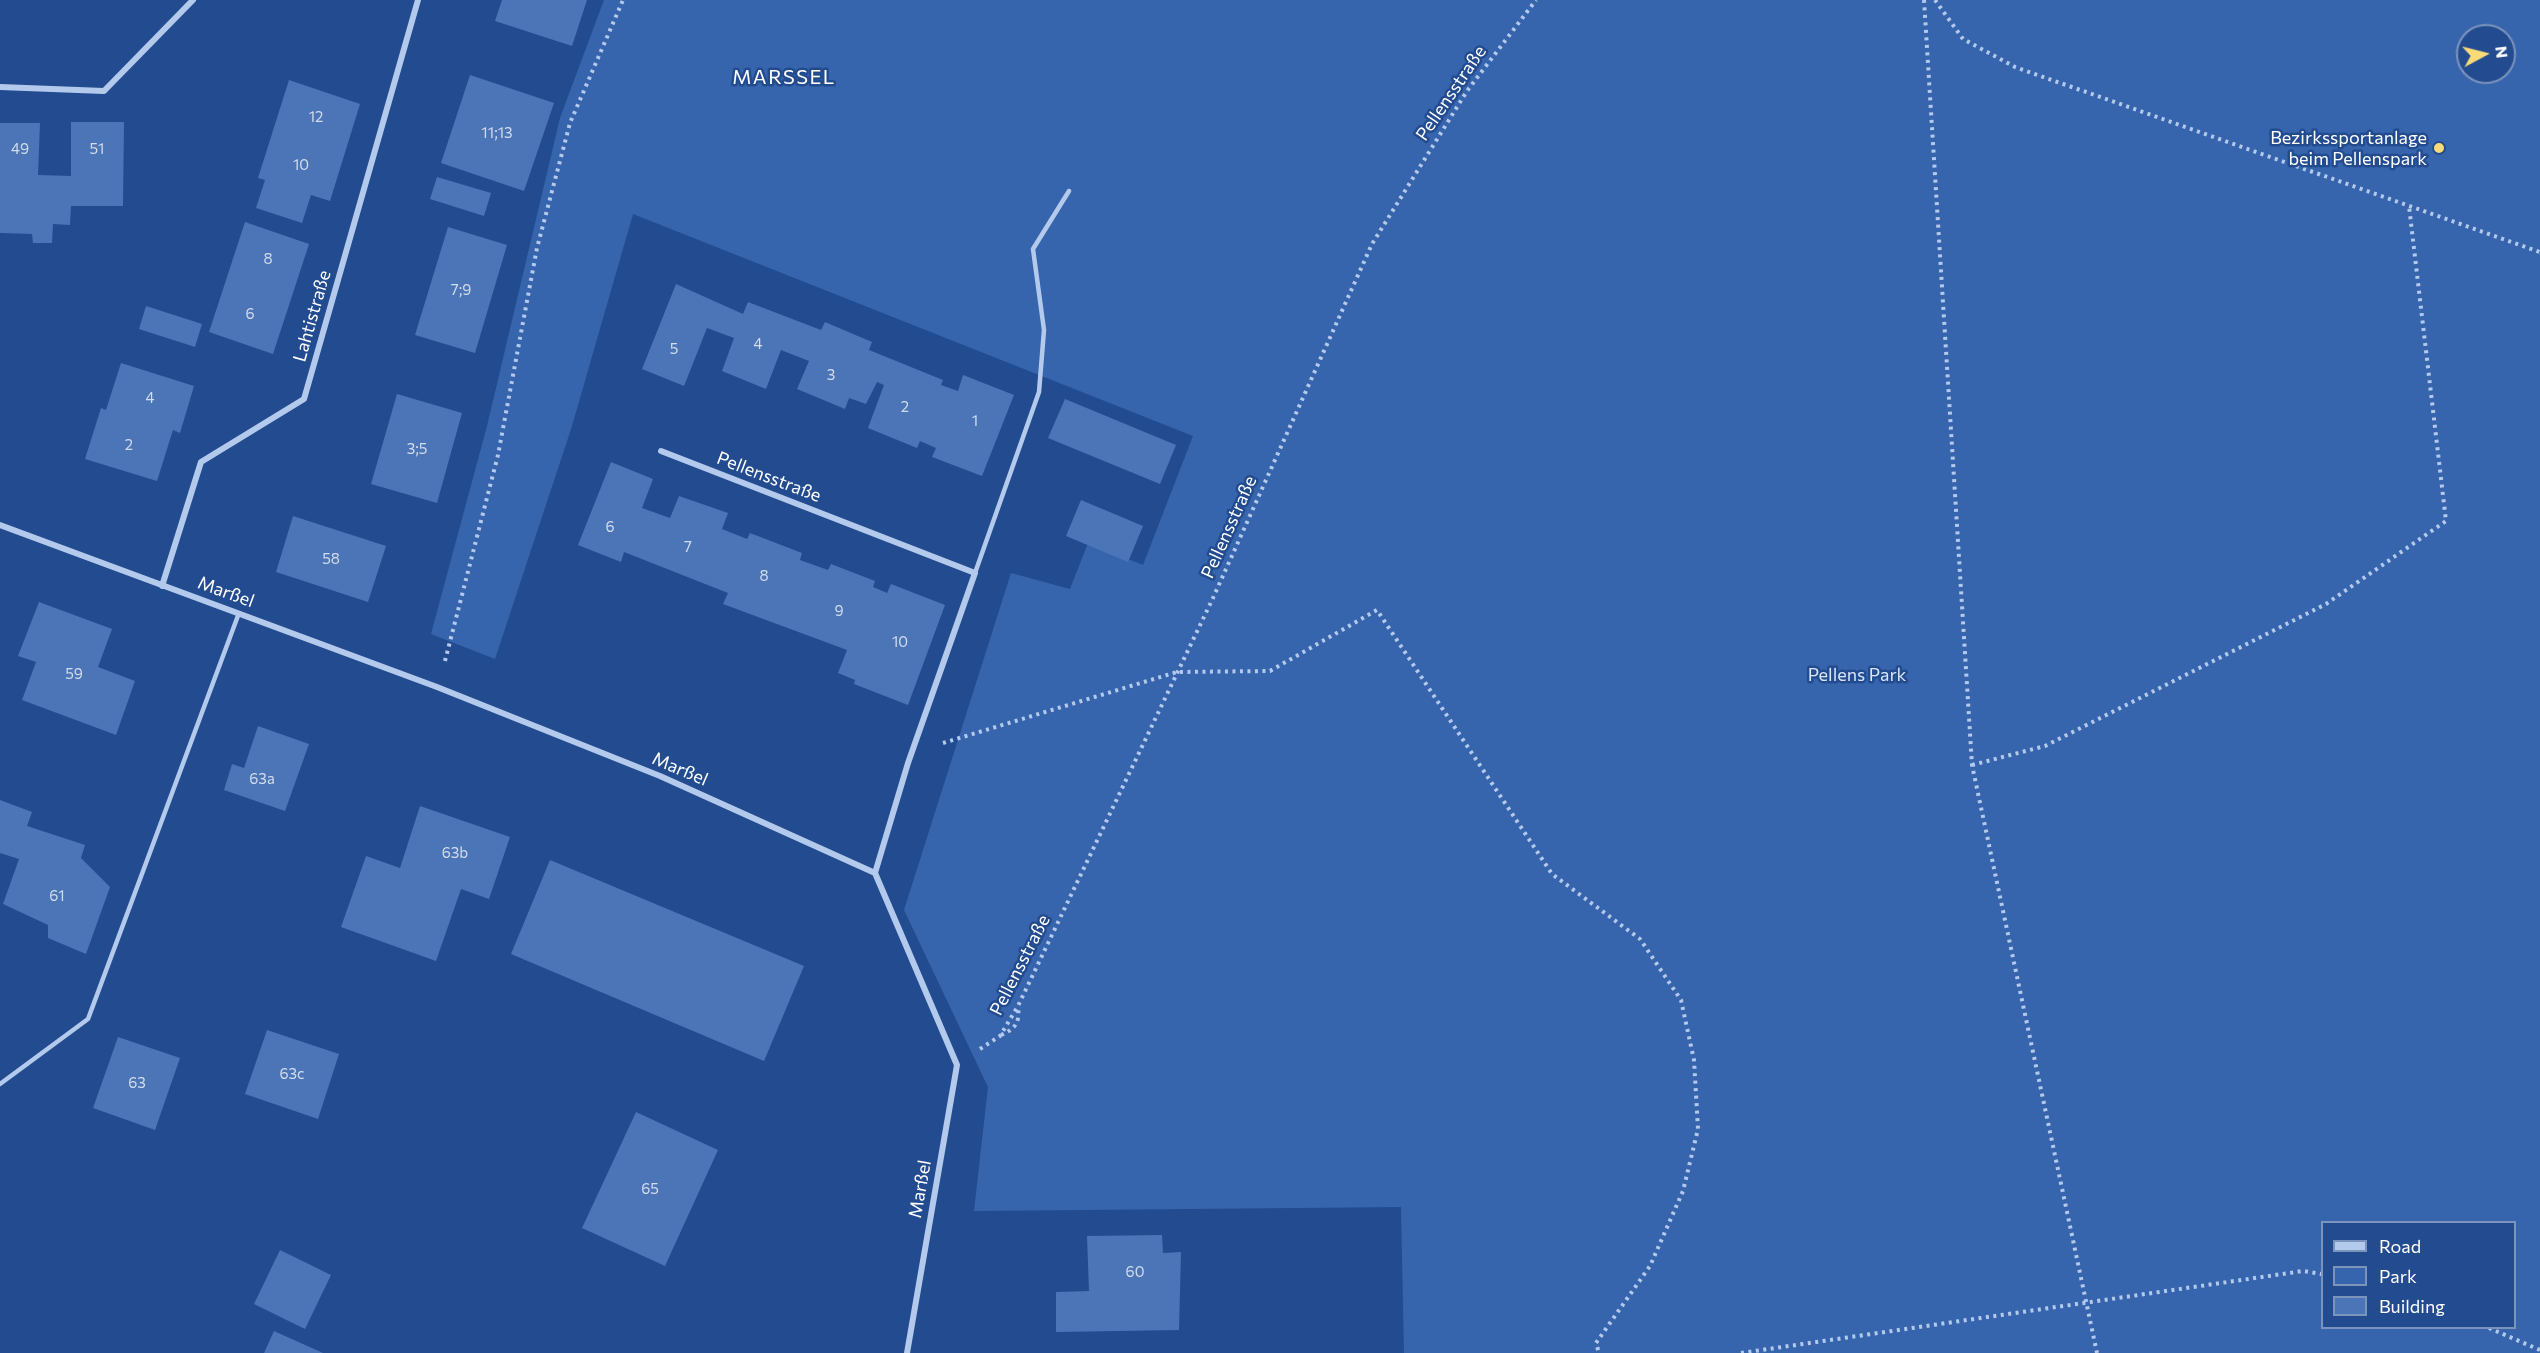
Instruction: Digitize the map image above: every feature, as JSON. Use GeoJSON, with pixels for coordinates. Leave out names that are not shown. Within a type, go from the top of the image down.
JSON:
{"type":"FeatureCollection","features":[{"type":"Feature","properties":{"kind":"street"},"geometry":{"type":"LineString","coordinates":[[0,87],[104,91],[193,0]]}},
{"type":"Feature","properties":{"kind":"street","name":"Lahtistraße"},"geometry":{"type":"LineString","coordinates":[[162,586],[201,462],[304,399],[418,0]]}},
{"type":"Feature","properties":{"kind":"street","name":"Pellensstraße"},"geometry":{"type":"LineString","coordinates":[[661,451],[975,573]]}},
{"type":"Feature","properties":{"kind":"street","name":"Marßel"},"geometry":{"type":"LineString","coordinates":[[0,525],[436,687],[660,776],[875,873]]}},
{"type":"Feature","properties":{"kind":"street"},"geometry":{"type":"LineString","coordinates":[[957,1065],[875,873],[912,752],[975,573]]}},
{"type":"Feature","properties":{"kind":"street","name":"Marßel"},"geometry":{"type":"LineString","coordinates":[[907,1353],[957,1065]]}},
{"type":"Feature","properties":{"kind":"lane"},"geometry":{"type":"LineString","coordinates":[[975,573],[1039,392],[1044,330],[1033,249],[1069,191]]}},
{"type":"Feature","properties":{"kind":"lane"},"geometry":{"type":"LineString","coordinates":[[0,1084],[88,1019],[239,613]]}},
{"type":"Feature","properties":{"kind":"path"},"geometry":{"type":"LineString","coordinates":[[436,687],[451,640],[498,455],[537,248],[570,123],[623,0]]}},
{"type":"Feature","properties":{"kind":"path","name":"Pellensstraße"},"geometry":{"type":"LineString","coordinates":[[957,1065],[1000,1036],[1018,1006],[1213,598],[1372,244],[1467,91],[1536,0]]}},
{"type":"Feature","properties":{"kind":"path"},"geometry":{"type":"LineString","coordinates":[[1924,0],[1972,765],[2097,1353]]}},
{"type":"Feature","properties":{"kind":"path"},"geometry":{"type":"LineString","coordinates":[[1935,0],[1963,39],[2015,67],[2540,252]]}},
{"type":"Feature","properties":{"kind":"path"},"geometry":{"type":"LineString","coordinates":[[1972,765],[2046,746],[2326,604],[2446,521],[2409,206]]}},
{"type":"Feature","properties":{"kind":"path"},"geometry":{"type":"LineString","coordinates":[[912,752],[1178,672],[1270,671],[1377,610],[1552,874],[1640,939],[1681,1000],[1694,1059],[1698,1129],[1683,1191],[1650,1266],[1596,1343],[1599,1353]]}},
{"type":"Feature","properties":{"kind":"path"},"geometry":{"type":"LineString","coordinates":[[1000,1036],[1013,1030],[1019,1018],[1018,1006]]}},
{"type":"Feature","properties":{"kind":"path"},"geometry":{"type":"LineString","coordinates":[[1741,1353],[2303,1271],[2321,1274]]}},
{"type":"Feature","properties":{"kind":"path"},"geometry":{"type":"LineString","coordinates":[[2491,1329],[2540,1350]]}},
{"type":"Feature","properties":{"kind":"green space","name":"Pellens Park"},"geometry":{"type":"Polygon","coordinates":[[[604,0],[2540,0],[2540,1353],[1404,1353],[1401,1207],[974,1211],[988,1087],[904,910],[1011,573],[1070,589],[1088,543],[1143,565],[1193,436],[633,214],[572,426],[495,659],[431,634],[487,426],[560,118],[604,0]]]}},
{"type":"Feature","properties":{"kind":"building"},"geometry":{"type":"Polygon","coordinates":[[[502,0],[587,0],[572,46],[495,21],[502,0]]]}},
{"type":"Feature","properties":{"kind":"building"},"geometry":{"type":"Polygon","coordinates":[[[470,75],[554,103],[524,191],[441,163],[470,75]]]}},
{"type":"Feature","properties":{"kind":"building"},"geometry":{"type":"Polygon","coordinates":[[[289,80],[360,104],[330,201],[311,195],[302,223],[256,208],[265,180],[258,178],[289,80]]]}},
{"type":"Feature","properties":{"kind":"building"},"geometry":{"type":"Polygon","coordinates":[[[71,122],[124,122],[123,206],[71,206],[70,225],[53,224],[52,243],[33,243],[32,234],[0,233],[0,123],[40,123],[38,175],[71,176],[71,122]]]}},
{"type":"Feature","properties":{"kind":"building"},"geometry":{"type":"Polygon","coordinates":[[[437,177],[491,193],[484,216],[430,199],[437,177]]]}},
{"type":"Feature","properties":{"kind":"building"},"geometry":{"type":"Polygon","coordinates":[[[245,222],[309,244],[273,354],[209,332],[245,222]]]}},
{"type":"Feature","properties":{"kind":"building"},"geometry":{"type":"Polygon","coordinates":[[[448,227],[507,245],[475,353],[415,335],[448,227]]]}},
{"type":"Feature","properties":{"kind":"building"},"geometry":{"type":"Polygon","coordinates":[[[676,284],[743,314],[748,302],[821,330],[825,322],[872,342],[869,350],[943,380],[941,385],[958,391],[963,375],[1014,395],[982,476],[932,457],[936,448],[920,441],[917,448],[868,428],[884,385],[877,382],[866,404],[849,398],[845,409],[797,389],[809,361],[781,350],[766,389],[722,371],[734,338],[707,328],[684,386],[642,369],[676,284]]]}},
{"type":"Feature","properties":{"kind":"building"},"geometry":{"type":"Polygon","coordinates":[[[146,306],[202,324],[195,347],[139,329],[146,306]]]}},
{"type":"Feature","properties":{"kind":"building"},"geometry":{"type":"Polygon","coordinates":[[[121,363],[194,386],[180,433],[173,430],[157,481],[85,459],[101,408],[106,410],[121,363]]]}},
{"type":"Feature","properties":{"kind":"building"},"geometry":{"type":"Polygon","coordinates":[[[397,394],[462,413],[437,503],[371,484],[397,394]]]}},
{"type":"Feature","properties":{"kind":"building"},"geometry":{"type":"Polygon","coordinates":[[[1065,399],[1176,445],[1160,484],[1048,438],[1065,399]]]}},
{"type":"Feature","properties":{"kind":"building"},"geometry":{"type":"Polygon","coordinates":[[[611,462],[653,479],[642,508],[670,518],[679,496],[728,513],[722,529],[747,539],[750,533],[802,553],[800,560],[828,570],[831,564],[875,581],[873,587],[887,593],[891,584],[945,605],[908,705],[854,684],[855,680],[838,673],[847,650],[723,604],[728,593],[624,552],[621,562],[578,545],[611,462]]]}},
{"type":"Feature","properties":{"kind":"building"},"geometry":{"type":"Polygon","coordinates":[[[1081,500],[1143,526],[1128,562],[1066,536],[1081,500]]]}},
{"type":"Feature","properties":{"kind":"building"},"geometry":{"type":"Polygon","coordinates":[[[293,516],[386,546],[368,602],[276,572],[293,516]]]}},
{"type":"Feature","properties":{"kind":"building"},"geometry":{"type":"Polygon","coordinates":[[[39,602],[112,629],[98,667],[135,681],[116,735],[22,700],[36,662],[18,656],[39,602]]]}},
{"type":"Feature","properties":{"kind":"building"},"geometry":{"type":"Polygon","coordinates":[[[258,726],[309,744],[285,811],[224,790],[232,764],[244,768],[258,726]]]}},
{"type":"Feature","properties":{"kind":"building"},"geometry":{"type":"Polygon","coordinates":[[[0,800],[32,812],[27,826],[85,845],[81,858],[110,887],[86,954],[48,938],[48,925],[3,904],[19,859],[0,853],[0,800]]]}},
{"type":"Feature","properties":{"kind":"building"},"geometry":{"type":"Polygon","coordinates":[[[420,806],[510,837],[489,899],[461,889],[436,961],[341,927],[366,856],[400,868],[420,806]]]}},
{"type":"Feature","properties":{"kind":"building"},"geometry":{"type":"Polygon","coordinates":[[[550,860],[804,966],[764,1061],[511,954],[550,860]]]}},
{"type":"Feature","properties":{"kind":"building"},"geometry":{"type":"Polygon","coordinates":[[[267,1030],[339,1054],[318,1119],[245,1094],[267,1030]]]}},
{"type":"Feature","properties":{"kind":"building"},"geometry":{"type":"Polygon","coordinates":[[[118,1037],[180,1058],[155,1130],[93,1108],[118,1037]]]}},
{"type":"Feature","properties":{"kind":"building"},"geometry":{"type":"Polygon","coordinates":[[[636,1112],[718,1150],[665,1266],[582,1228],[636,1112]]]}},
{"type":"Feature","properties":{"kind":"building"},"geometry":{"type":"Polygon","coordinates":[[[1162,1235],[1163,1253],[1181,1252],[1179,1330],[1056,1332],[1056,1292],[1089,1291],[1087,1236],[1162,1235]]]}},
{"type":"Feature","properties":{"kind":"building"},"geometry":{"type":"Polygon","coordinates":[[[280,1250],[331,1275],[305,1329],[254,1304],[280,1250]]]}},
{"type":"Feature","properties":{"kind":"building"},"geometry":{"type":"Polygon","coordinates":[[[274,1331],[323,1353],[264,1353],[274,1331]]]}},
{"type":"Feature","properties":{"kind":"place","name":"Bezirkssportanlage beim Pellenspark"},"geometry":{"type":"Point","coordinates":[2439,148]}},
{"type":"Feature","properties":{"kind":"district","name":"MARSSEL"},"geometry":{"type":"Point","coordinates":[784,77]}}]}
